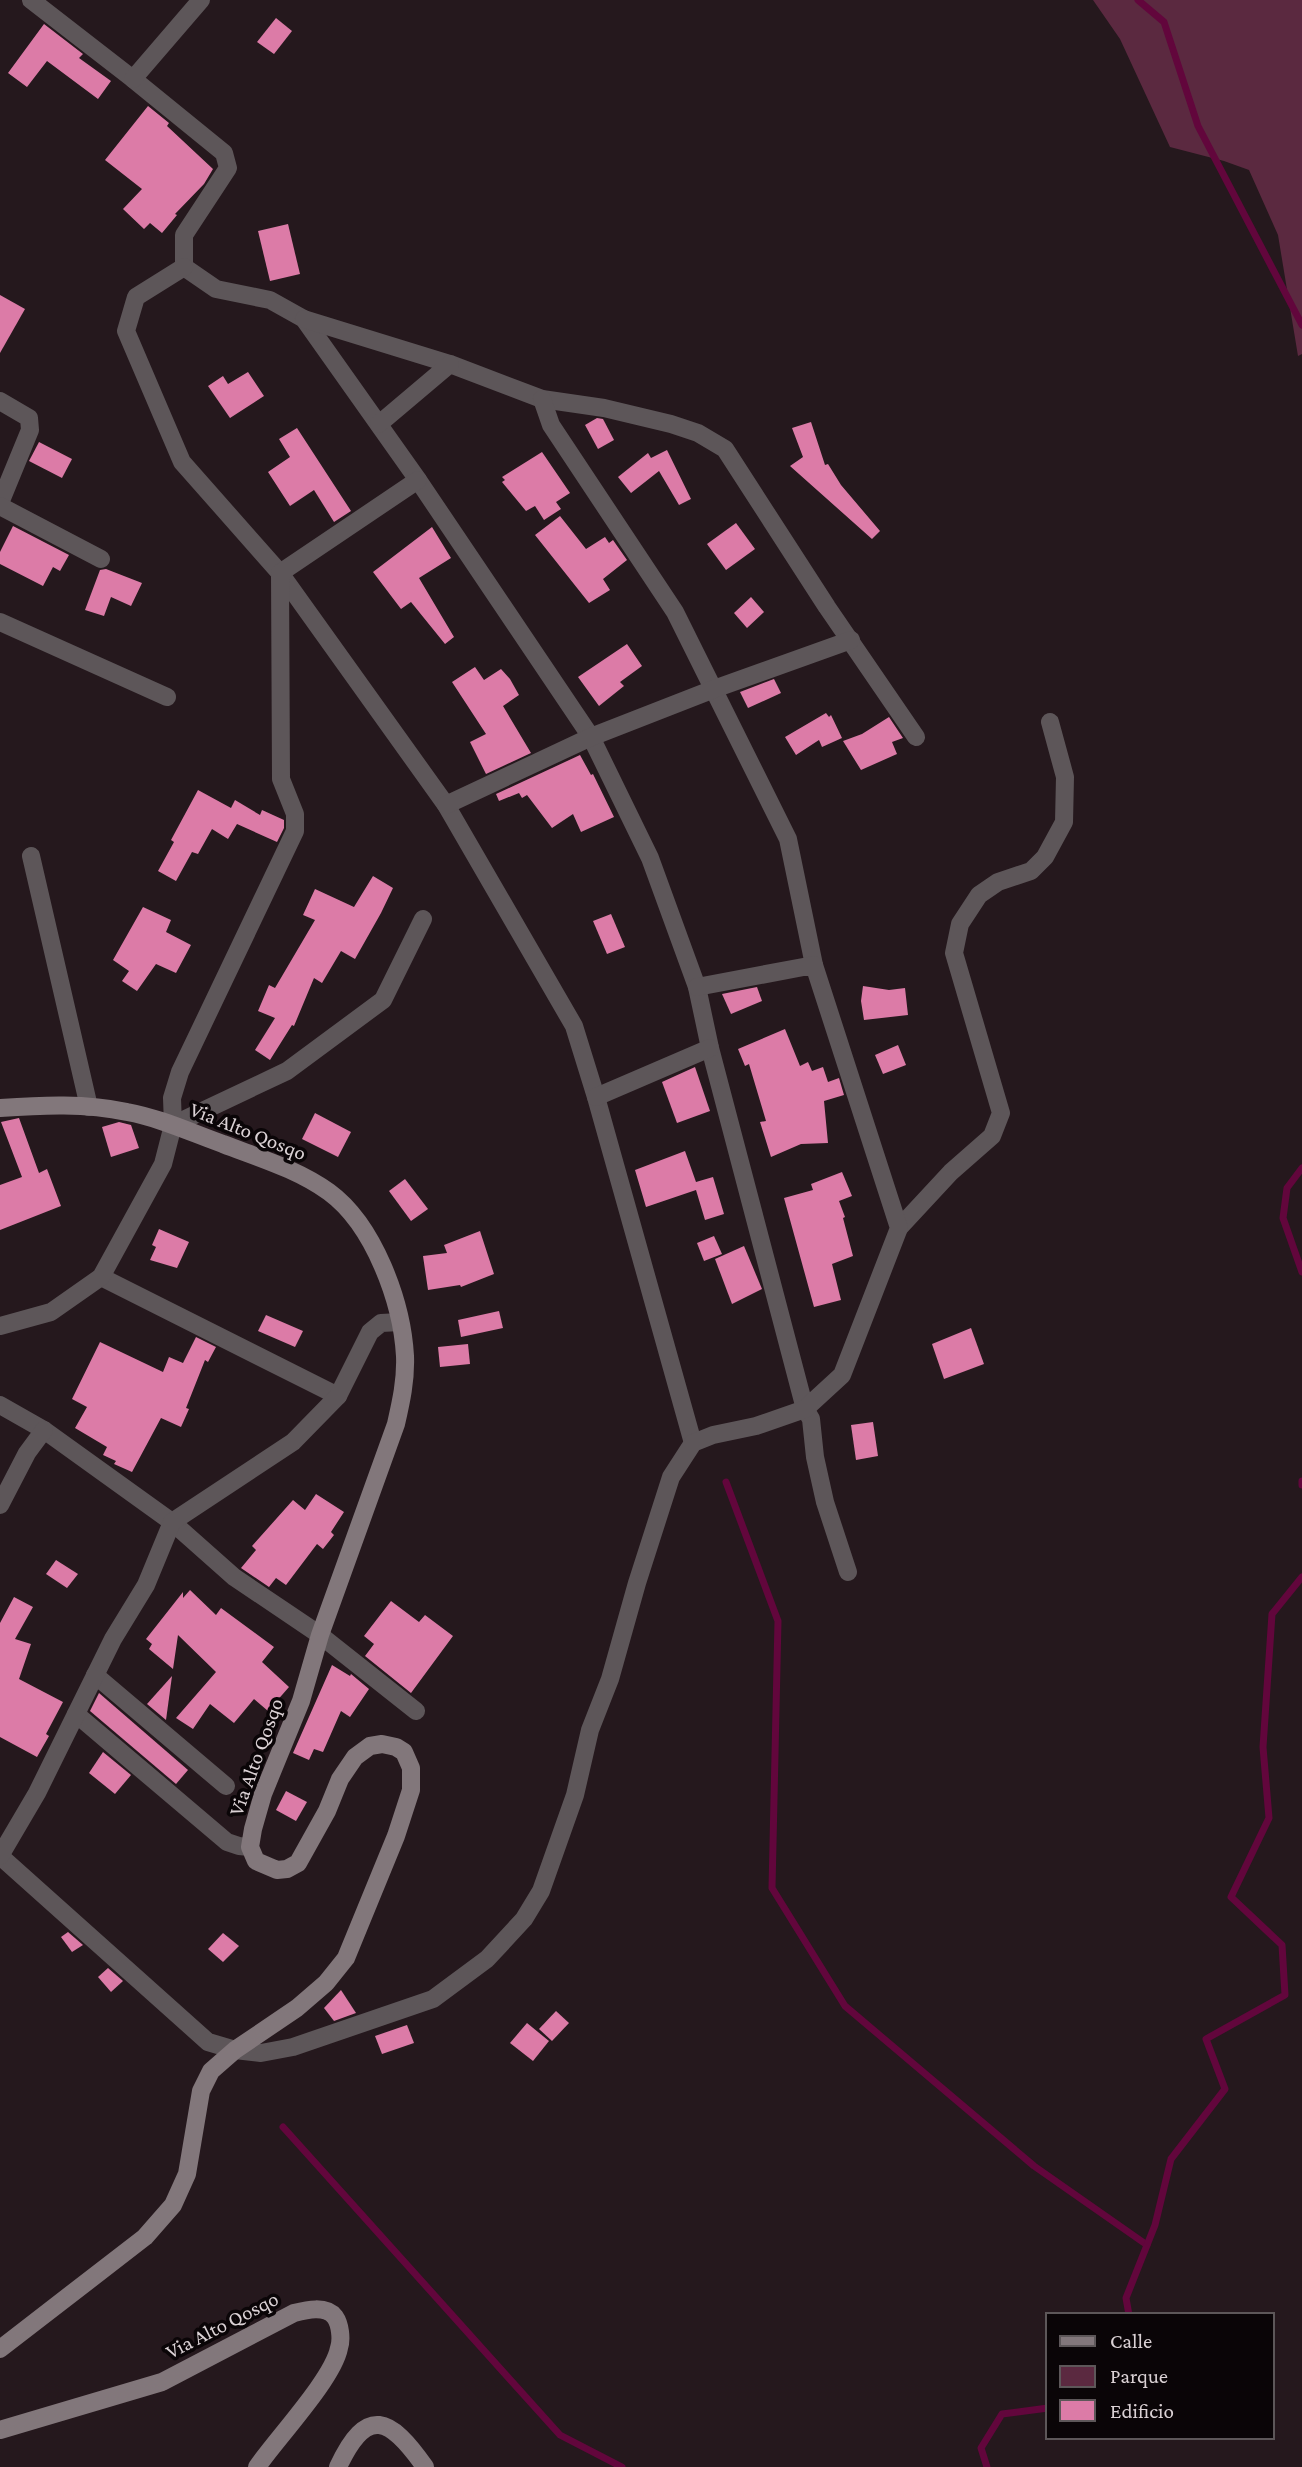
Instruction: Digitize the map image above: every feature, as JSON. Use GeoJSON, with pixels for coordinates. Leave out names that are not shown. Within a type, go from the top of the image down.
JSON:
{"type":"FeatureCollection","features":[{"type":"Feature","properties":{"kind":"street"},"geometry":{"type":"LineString","coordinates":[[31,0],[224,153],[229,168],[184,235],[184,267]]}},
{"type":"Feature","properties":{"kind":"street"},"geometry":{"type":"LineString","coordinates":[[133,79],[201,0]]}},
{"type":"Feature","properties":{"kind":"street"},"geometry":{"type":"LineString","coordinates":[[184,267],[216,289],[270,300],[304,318],[450,364],[542,399],[604,408],[671,424],[698,433],[725,449],[827,607],[916,737]]}},
{"type":"Feature","properties":{"kind":"street"},"geometry":{"type":"LineString","coordinates":[[184,267],[135,297],[125,331],[182,462],[280,572],[446,804],[574,1026],[693,1443]]}},
{"type":"Feature","properties":{"kind":"street"},"geometry":{"type":"LineString","coordinates":[[304,318],[418,480],[591,737],[650,858],[697,987],[710,1048],[806,1409],[811,1419],[815,1457],[825,1502],[848,1572]]}},
{"type":"Feature","properties":{"kind":"street"},"geometry":{"type":"LineString","coordinates":[[379,424],[450,364]]}},
{"type":"Feature","properties":{"kind":"street"},"geometry":{"type":"LineString","coordinates":[[542,399],[551,425],[676,612],[788,839],[814,965],[899,1228]]}},
{"type":"Feature","properties":{"kind":"street"},"geometry":{"type":"LineString","coordinates":[[0,401],[29,418],[30,430],[0,504],[101,559]]}},
{"type":"Feature","properties":{"kind":"street"},"geometry":{"type":"LineString","coordinates":[[280,572],[418,480]]}},
{"type":"Feature","properties":{"kind":"street"},"geometry":{"type":"LineString","coordinates":[[0,1326],[51,1312],[102,1277],[163,1164],[173,1125],[172,1098],[180,1072],[296,831],[295,814],[281,779],[280,572]]}},
{"type":"Feature","properties":{"kind":"street"},"geometry":{"type":"LineString","coordinates":[[0,622],[167,697]]}},
{"type":"Feature","properties":{"kind":"street"},"geometry":{"type":"LineString","coordinates":[[446,804],[591,737],[851,640]]}},
{"type":"Feature","properties":{"kind":"street"},"geometry":{"type":"LineString","coordinates":[[400,1322],[381,1323],[370,1332],[338,1396],[293,1441],[172,1522],[146,1585],[113,1639],[37,1793],[0,1856],[208,2042],[236,2050],[261,2053],[293,2048],[433,1999],[487,1959],[524,1919],[541,1891],[575,1795],[590,1730],[610,1679],[671,1477],[693,1443],[806,1409],[842,1375],[899,1228],[951,1172],[992,1136],[1001,1113],[954,953],[960,924],[979,895],[998,883],[1031,871],[1045,857],[1063,822],[1065,776],[1050,722]]}},
{"type":"Feature","properties":{"kind":"street"},"geometry":{"type":"LineString","coordinates":[[32,856],[89,1107]]}},
{"type":"Feature","properties":{"kind":"street"},"geometry":{"type":"LineString","coordinates":[[173,1125],[287,1071],[383,1000],[423,919]]}},
{"type":"Feature","properties":{"kind":"street"},"geometry":{"type":"LineString","coordinates":[[697,987],[814,965]]}},
{"type":"Feature","properties":{"kind":"street"},"geometry":{"type":"LineString","coordinates":[[596,1097],[710,1048]]}},
{"type":"Feature","properties":{"kind":"street","name":"Via Alto Qosqo"},"geometry":{"type":"LineString","coordinates":[[0,1108],[38,1105],[89,1107],[127,1112],[173,1125],[295,1171],[330,1192],[367,1235],[383,1269],[400,1322],[405,1356],[404,1391],[396,1424],[320,1635],[301,1701],[263,1794],[250,1847],[256,1861],[268,1868],[287,1869],[298,1863],[327,1811],[340,1779],[355,1757],[370,1746],[396,1746],[404,1752],[411,1768],[411,1790],[388,1857],[346,1958],[326,1983],[297,2008],[236,2050],[211,2071],[201,2091],[187,2174],[173,2205],[145,2237],[0,2349]]}},
{"type":"Feature","properties":{"kind":"street"},"geometry":{"type":"LineString","coordinates":[[102,1277],[338,1396]]}},
{"type":"Feature","properties":{"kind":"street"},"geometry":{"type":"LineString","coordinates":[[0,1405],[44,1430],[172,1522],[234,1577],[320,1635],[416,1711]]}},
{"type":"Feature","properties":{"kind":"street"},"geometry":{"type":"LineString","coordinates":[[0,1506],[27,1453],[44,1430]]}},
{"type":"Feature","properties":{"kind":"street"},"geometry":{"type":"LineString","coordinates":[[95,1675],[226,1786]]}},
{"type":"Feature","properties":{"kind":"street"},"geometry":{"type":"LineString","coordinates":[[76,1714],[227,1842],[250,1847]]}},
{"type":"Feature","properties":{"kind":"street","name":"Via Alto Qosqo"},"geometry":{"type":"LineString","coordinates":[[0,2430],[162,2382],[294,2313],[310,2309],[331,2312],[340,2328],[340,2348],[331,2367],[257,2467]]}},
{"type":"Feature","properties":{"kind":"street"},"geometry":{"type":"LineString","coordinates":[[338,2467],[355,2435],[366,2426],[380,2425],[393,2430],[401,2437],[425,2467]]}},
{"type":"Feature","properties":{"kind":"green space"},"geometry":{"type":"Polygon","coordinates":[[[1093,0],[1302,0],[1302,354],[1298,356],[1278,235],[1249,170],[1170,147],[1120,39],[1093,0]]]}},
{"type":"Feature","properties":{"kind":"building"},"geometry":{"type":"Polygon","coordinates":[[[276,18],[292,31],[274,54],[257,42],[276,18]]]}},
{"type":"Feature","properties":{"kind":"building"},"geometry":{"type":"Polygon","coordinates":[[[44,24],[83,54],[79,58],[111,81],[98,99],[47,61],[27,87],[8,73],[44,24]]]}},
{"type":"Feature","properties":{"kind":"building"},"geometry":{"type":"Polygon","coordinates":[[[148,106],[169,123],[167,126],[213,169],[204,184],[175,214],[177,215],[162,233],[150,223],[144,229],[123,209],[142,189],[105,160],[148,106]]]}},
{"type":"Feature","properties":{"kind":"building"},"geometry":{"type":"Polygon","coordinates":[[[288,224],[300,274],[270,281],[258,231],[288,224]]]}},
{"type":"Feature","properties":{"kind":"building"},"geometry":{"type":"Polygon","coordinates":[[[0,295],[25,309],[0,353],[0,295]]]}},
{"type":"Feature","properties":{"kind":"building"},"geometry":{"type":"Polygon","coordinates":[[[248,372],[264,396],[230,418],[208,386],[223,376],[228,384],[248,372]]]}},
{"type":"Feature","properties":{"kind":"building"},"geometry":{"type":"Polygon","coordinates":[[[597,418],[603,419],[614,440],[598,449],[585,425],[597,418]]]}},
{"type":"Feature","properties":{"kind":"building"},"geometry":{"type":"Polygon","coordinates":[[[811,422],[825,465],[828,464],[841,485],[880,531],[872,539],[790,466],[803,457],[792,428],[811,422]]]}},
{"type":"Feature","properties":{"kind":"building"},"geometry":{"type":"Polygon","coordinates":[[[297,428],[351,511],[334,522],[314,490],[290,506],[268,472],[290,457],[279,439],[297,428]]]}},
{"type":"Feature","properties":{"kind":"building"},"geometry":{"type":"Polygon","coordinates":[[[39,442],[72,459],[62,478],[29,461],[39,442]]]}},
{"type":"Feature","properties":{"kind":"building"},"geometry":{"type":"Polygon","coordinates":[[[667,450],[691,499],[679,505],[659,471],[631,493],[618,477],[648,453],[651,458],[667,450]]]}},
{"type":"Feature","properties":{"kind":"building"},"geometry":{"type":"Polygon","coordinates":[[[542,452],[570,493],[556,502],[561,509],[544,520],[535,506],[526,511],[502,482],[505,480],[502,477],[542,452]]]}},
{"type":"Feature","properties":{"kind":"building"},"geometry":{"type":"Polygon","coordinates":[[[560,516],[586,549],[605,537],[609,543],[613,540],[627,560],[603,579],[610,590],[589,603],[535,535],[560,516]]]}},
{"type":"Feature","properties":{"kind":"building"},"geometry":{"type":"Polygon","coordinates":[[[736,523],[755,549],[726,570],[707,544],[736,523]]]}},
{"type":"Feature","properties":{"kind":"building"},"geometry":{"type":"Polygon","coordinates":[[[13,526],[69,555],[60,571],[53,567],[43,586],[0,564],[0,552],[13,526]]]}},
{"type":"Feature","properties":{"kind":"building"},"geometry":{"type":"Polygon","coordinates":[[[432,527],[451,558],[419,578],[454,637],[445,644],[411,602],[401,609],[373,572],[432,527]]]}},
{"type":"Feature","properties":{"kind":"building"},"geometry":{"type":"Polygon","coordinates":[[[106,569],[142,583],[131,606],[111,597],[104,616],[85,610],[100,570],[106,569]]]}},
{"type":"Feature","properties":{"kind":"building"},"geometry":{"type":"Polygon","coordinates":[[[751,597],[764,612],[747,628],[734,613],[751,597]]]}},
{"type":"Feature","properties":{"kind":"building"},"geometry":{"type":"Polygon","coordinates":[[[627,644],[642,666],[620,682],[624,686],[599,706],[578,677],[627,644]]]}},
{"type":"Feature","properties":{"kind":"building"},"geometry":{"type":"Polygon","coordinates":[[[475,667],[484,680],[501,669],[510,679],[519,695],[503,706],[531,753],[486,774],[470,742],[486,734],[452,682],[475,667]]]}},
{"type":"Feature","properties":{"kind":"building"},"geometry":{"type":"Polygon","coordinates":[[[774,679],[781,693],[748,708],[740,692],[774,679]]]}},
{"type":"Feature","properties":{"kind":"building"},"geometry":{"type":"Polygon","coordinates":[[[826,713],[829,717],[831,715],[842,738],[822,747],[819,740],[796,755],[785,737],[826,713]]]}},
{"type":"Feature","properties":{"kind":"building"},"geometry":{"type":"Polygon","coordinates":[[[889,717],[903,738],[892,742],[897,754],[861,770],[843,741],[862,734],[889,717]]]}},
{"type":"Feature","properties":{"kind":"building"},"geometry":{"type":"Polygon","coordinates":[[[580,755],[591,775],[593,774],[614,817],[581,832],[573,814],[552,828],[527,795],[522,798],[519,793],[499,801],[496,794],[580,755]]]}},
{"type":"Feature","properties":{"kind":"building"},"geometry":{"type":"Polygon","coordinates":[[[198,790],[231,808],[235,800],[260,815],[262,810],[284,820],[284,828],[277,842],[237,824],[228,839],[212,829],[198,854],[192,852],[176,881],[158,871],[198,790]]]}},
{"type":"Feature","properties":{"kind":"building"},"geometry":{"type":"Polygon","coordinates":[[[373,876],[393,888],[381,913],[355,959],[341,951],[322,983],[314,978],[294,1026],[292,1025],[270,1060],[255,1050],[275,1018],[258,1011],[269,985],[275,988],[315,920],[303,915],[315,889],[354,907],[373,876]]]}},
{"type":"Feature","properties":{"kind":"building"},"geometry":{"type":"Polygon","coordinates":[[[143,907],[171,920],[166,932],[191,945],[176,973],[156,964],[137,991],[122,981],[129,971],[113,960],[143,907]]]}},
{"type":"Feature","properties":{"kind":"building"},"geometry":{"type":"Polygon","coordinates":[[[611,914],[625,947],[607,954],[593,921],[611,914]]]}},
{"type":"Feature","properties":{"kind":"building"},"geometry":{"type":"Polygon","coordinates":[[[863,986],[889,990],[905,988],[908,1015],[864,1020],[861,1001],[863,986]]]}},
{"type":"Feature","properties":{"kind":"building"},"geometry":{"type":"Polygon","coordinates":[[[757,987],[762,1001],[731,1014],[722,994],[757,987]]]}},
{"type":"Feature","properties":{"kind":"building"},"geometry":{"type":"Polygon","coordinates":[[[785,1029],[800,1066],[808,1062],[812,1071],[823,1067],[828,1082],[839,1078],[844,1095],[824,1101],[828,1143],[801,1144],[771,1157],[760,1122],[766,1121],[749,1064],[745,1066],[738,1049],[785,1029]]]}},
{"type":"Feature","properties":{"kind":"building"},"geometry":{"type":"Polygon","coordinates":[[[898,1045],[906,1065],[883,1074],[875,1055],[898,1045]]]}},
{"type":"Feature","properties":{"kind":"building"},"geometry":{"type":"Polygon","coordinates":[[[695,1067],[710,1111],[677,1123],[662,1082],[695,1067]]]}},
{"type":"Feature","properties":{"kind":"building"},"geometry":{"type":"Polygon","coordinates":[[[315,1113],[351,1132],[338,1157],[302,1139],[315,1113]]]}},
{"type":"Feature","properties":{"kind":"building"},"geometry":{"type":"Polygon","coordinates":[[[19,1118],[39,1173],[47,1169],[61,1206],[0,1230],[0,1185],[22,1177],[1,1122],[19,1118]]]}},
{"type":"Feature","properties":{"kind":"building"},"geometry":{"type":"Polygon","coordinates":[[[119,1122],[131,1125],[139,1148],[111,1157],[102,1127],[119,1122]]]}},
{"type":"Feature","properties":{"kind":"building"},"geometry":{"type":"Polygon","coordinates":[[[685,1151],[696,1182],[713,1177],[724,1214],[705,1220],[696,1190],[646,1207],[635,1170],[685,1151]]]}},
{"type":"Feature","properties":{"kind":"building"},"geometry":{"type":"Polygon","coordinates":[[[842,1172],[852,1196],[839,1201],[853,1256],[832,1264],[841,1300],[814,1307],[784,1198],[813,1190],[811,1184],[842,1172]]]}},
{"type":"Feature","properties":{"kind":"building"},"geometry":{"type":"Polygon","coordinates":[[[405,1179],[428,1209],[411,1221],[389,1191],[405,1179]]]}},
{"type":"Feature","properties":{"kind":"building"},"geometry":{"type":"Polygon","coordinates":[[[159,1229],[189,1242],[177,1268],[150,1260],[156,1247],[152,1245],[159,1229]]]}},
{"type":"Feature","properties":{"kind":"building"},"geometry":{"type":"Polygon","coordinates":[[[480,1231],[494,1274],[461,1287],[428,1290],[423,1256],[447,1253],[444,1245],[480,1231]]]}},
{"type":"Feature","properties":{"kind":"building"},"geometry":{"type":"Polygon","coordinates":[[[714,1236],[722,1254],[704,1261],[697,1243],[714,1236]]]}},
{"type":"Feature","properties":{"kind":"building"},"geometry":{"type":"Polygon","coordinates":[[[744,1246],[762,1289],[732,1304],[715,1259],[744,1246]]]}},
{"type":"Feature","properties":{"kind":"building"},"geometry":{"type":"Polygon","coordinates":[[[499,1311],[503,1328],[461,1337],[458,1320],[499,1311]]]}},
{"type":"Feature","properties":{"kind":"building"},"geometry":{"type":"Polygon","coordinates":[[[266,1315],[303,1331],[295,1347],[258,1331],[266,1315]]]}},
{"type":"Feature","properties":{"kind":"building"},"geometry":{"type":"Polygon","coordinates":[[[971,1328],[984,1364],[944,1379],[932,1344],[971,1328]]]}},
{"type":"Feature","properties":{"kind":"building"},"geometry":{"type":"Polygon","coordinates":[[[196,1337],[216,1347],[208,1362],[205,1360],[181,1427],[161,1418],[132,1472],[114,1464],[116,1461],[103,1455],[107,1447],[75,1428],[87,1407],[72,1399],[100,1342],[163,1372],[169,1357],[183,1363],[196,1337]]]}},
{"type":"Feature","properties":{"kind":"building"},"geometry":{"type":"Polygon","coordinates":[[[468,1344],[470,1364],[440,1367],[438,1347],[468,1344]]]}},
{"type":"Feature","properties":{"kind":"building"},"geometry":{"type":"Polygon","coordinates":[[[873,1422],[878,1456],[856,1460],[851,1425],[873,1422]]]}},
{"type":"Feature","properties":{"kind":"building"},"geometry":{"type":"Polygon","coordinates":[[[316,1494],[344,1512],[331,1532],[334,1535],[323,1549],[317,1544],[286,1585],[276,1578],[269,1587],[241,1568],[256,1550],[252,1546],[293,1500],[305,1510],[316,1494]]]}},
{"type":"Feature","properties":{"kind":"building"},"geometry":{"type":"Polygon","coordinates":[[[56,1560],[78,1574],[67,1588],[46,1574],[56,1560]]]}},
{"type":"Feature","properties":{"kind":"building"},"geometry":{"type":"Polygon","coordinates":[[[190,1590],[216,1615],[221,1608],[274,1647],[262,1662],[289,1687],[268,1711],[254,1699],[234,1723],[210,1704],[193,1729],[176,1718],[216,1672],[178,1635],[173,1669],[149,1649],[152,1644],[146,1639],[183,1592],[183,1598],[190,1590]]]}},
{"type":"Feature","properties":{"kind":"building"},"geometry":{"type":"Polygon","coordinates":[[[14,1597],[33,1607],[15,1639],[31,1644],[19,1679],[63,1702],[37,1757],[0,1737],[0,1623],[14,1597]]]}},
{"type":"Feature","properties":{"kind":"building"},"geometry":{"type":"Polygon","coordinates":[[[391,1601],[419,1622],[425,1615],[453,1636],[411,1693],[365,1656],[374,1644],[364,1636],[391,1601]]]}},
{"type":"Feature","properties":{"kind":"building"},"geometry":{"type":"Polygon","coordinates":[[[332,1665],[350,1676],[351,1674],[369,1689],[350,1717],[341,1711],[323,1752],[314,1749],[309,1760],[293,1753],[332,1665]]]}},
{"type":"Feature","properties":{"kind":"building"},"geometry":{"type":"Polygon","coordinates":[[[172,1676],[166,1720],[147,1704],[172,1676]]]}},
{"type":"Feature","properties":{"kind":"building"},"geometry":{"type":"Polygon","coordinates":[[[99,1693],[188,1770],[176,1784],[90,1711],[99,1693]]]}},
{"type":"Feature","properties":{"kind":"building"},"geometry":{"type":"Polygon","coordinates":[[[103,1752],[131,1775],[115,1794],[89,1773],[103,1752]]]}},
{"type":"Feature","properties":{"kind":"building"},"geometry":{"type":"Polygon","coordinates":[[[286,1791],[307,1802],[296,1821],[276,1810],[286,1791]]]}},
{"type":"Feature","properties":{"kind":"building"},"geometry":{"type":"Polygon","coordinates":[[[68,1932],[83,1945],[72,1952],[61,1937],[68,1932]]]}},
{"type":"Feature","properties":{"kind":"building"},"geometry":{"type":"Polygon","coordinates":[[[223,1933],[239,1946],[223,1962],[208,1949],[223,1933]]]}},
{"type":"Feature","properties":{"kind":"building"},"geometry":{"type":"Polygon","coordinates":[[[108,1968],[123,1981],[111,1992],[98,1977],[108,1968]]]}},
{"type":"Feature","properties":{"kind":"building"},"geometry":{"type":"Polygon","coordinates":[[[341,1990],[356,2013],[334,2021],[324,2008],[341,1990]]]}},
{"type":"Feature","properties":{"kind":"building"},"geometry":{"type":"Polygon","coordinates":[[[556,2011],[569,2023],[552,2041],[539,2029],[556,2011]]]}},
{"type":"Feature","properties":{"kind":"building"},"geometry":{"type":"Polygon","coordinates":[[[527,2023],[549,2041],[533,2061],[510,2043],[527,2023]]]}},
{"type":"Feature","properties":{"kind":"building"},"geometry":{"type":"Polygon","coordinates":[[[407,2025],[414,2043],[382,2054],[375,2036],[407,2025]]]}},
{"type":"Feature","properties":{"kind":"waterway"},"geometry":{"type":"LineString","coordinates":[[1138,0],[1164,22],[1198,126],[1302,325]]}},
{"type":"Feature","properties":{"kind":"waterway"},"geometry":{"type":"LineString","coordinates":[[1302,1168],[1287,1188],[1283,1218],[1302,1272]]}},
{"type":"Feature","properties":{"kind":"waterway"},"geometry":{"type":"LineString","coordinates":[[726,1482],[778,1621],[772,1888],[845,2006],[1034,2166],[1147,2245]]}},
{"type":"Feature","properties":{"kind":"waterway"},"geometry":{"type":"LineString","coordinates":[[1129,2313],[1126,2298],[1155,2225],[1171,2159],[1225,2089],[1206,2039],[1285,1995],[1282,1945],[1231,1897],[1269,1818],[1263,1747],[1272,1614],[1302,1577]]}},
{"type":"Feature","properties":{"kind":"waterway"},"geometry":{"type":"LineString","coordinates":[[283,2127],[560,2435],[622,2467]]}},
{"type":"Feature","properties":{"kind":"waterway"},"geometry":{"type":"LineString","coordinates":[[987,2467],[981,2448],[1002,2414],[1046,2408]]}}]}
